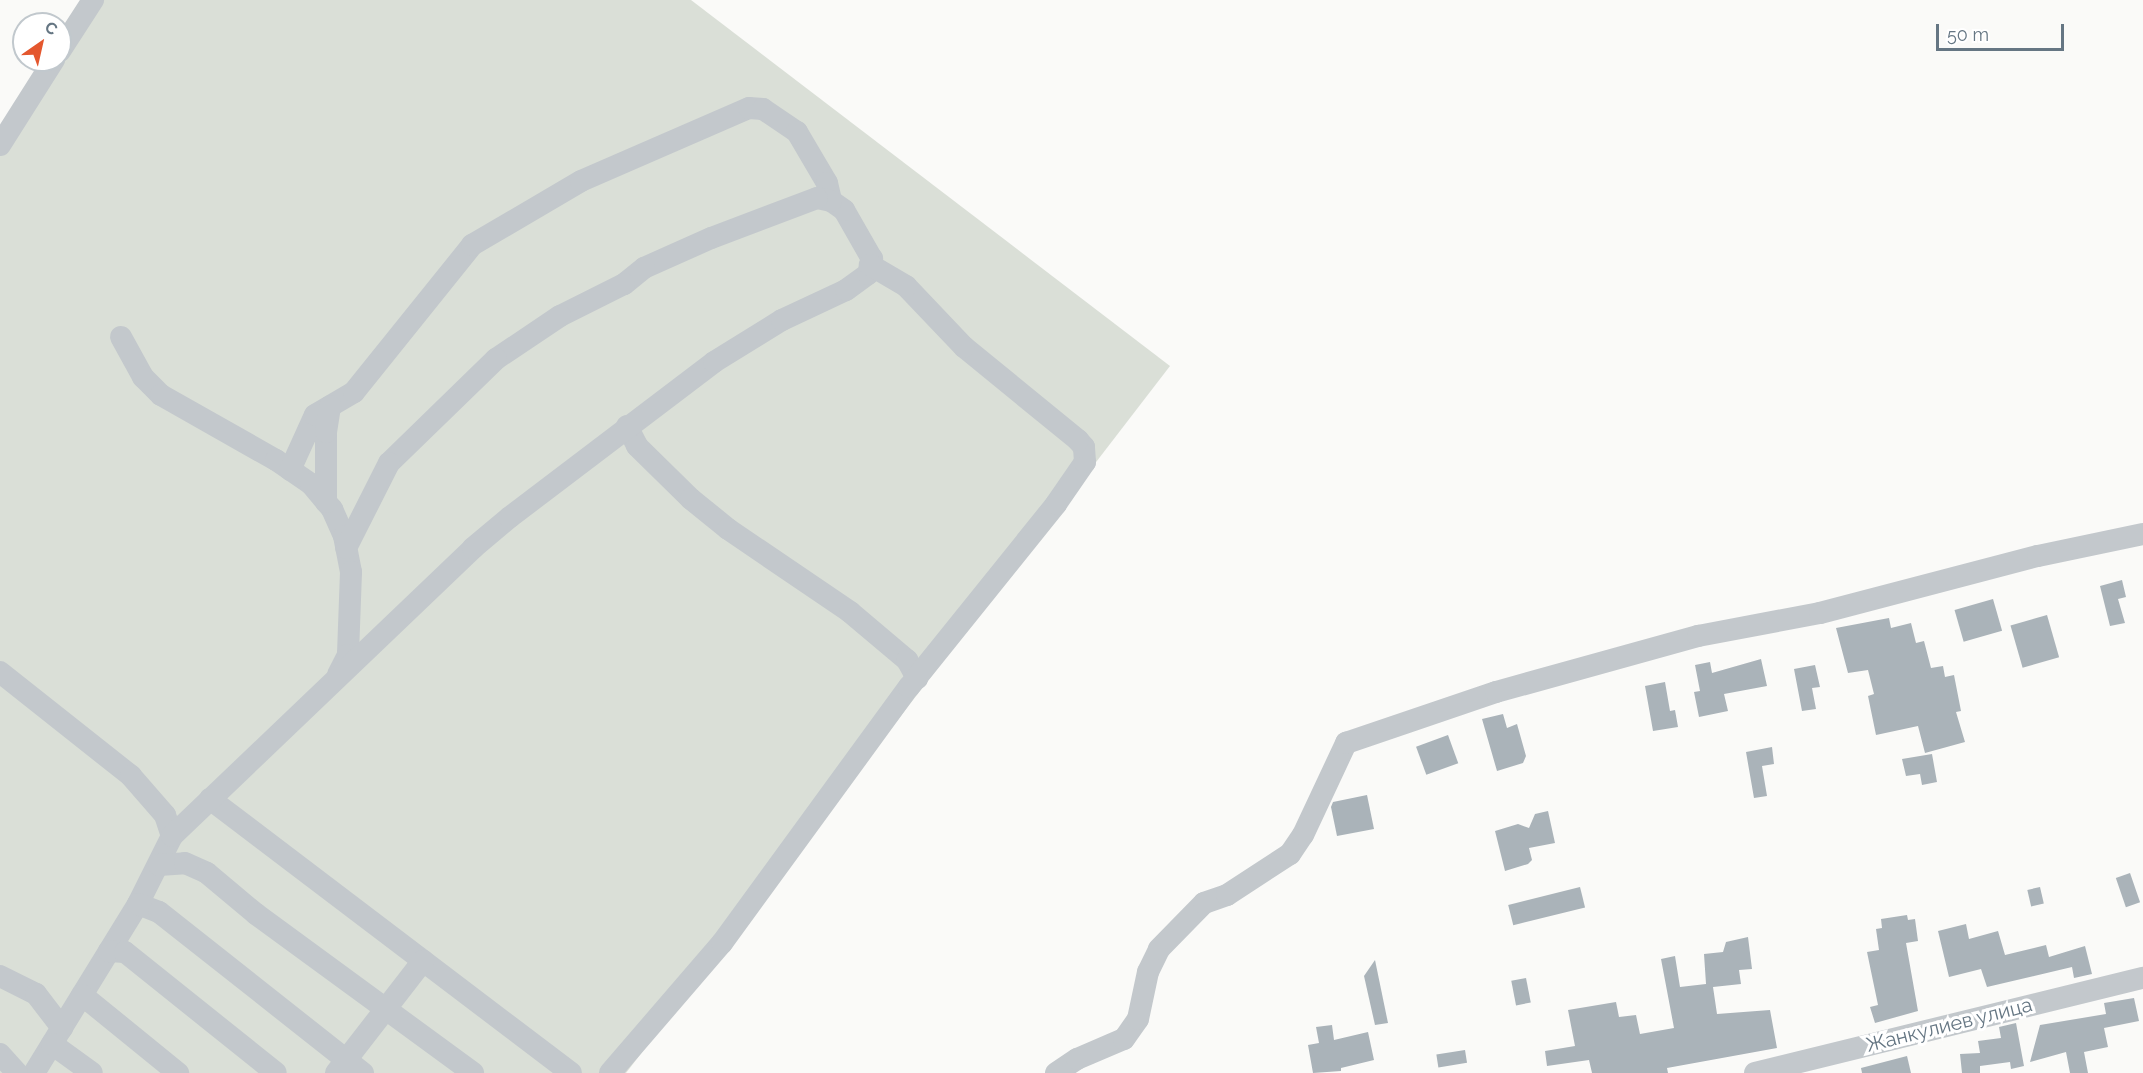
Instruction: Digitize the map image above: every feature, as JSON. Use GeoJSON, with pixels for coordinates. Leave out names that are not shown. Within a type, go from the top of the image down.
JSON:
{"type":"FeatureCollection","features":[{"type":"Feature","properties":{"kind":"street"},"geometry":{"type":"LineString","coordinates":[[72,32],[93,0]]}},
{"type":"Feature","properties":{"kind":"street"},"geometry":{"type":"LineString","coordinates":[[1,142],[46,72]]}},
{"type":"Feature","properties":{"kind":"street"},"geometry":{"type":"LineString","coordinates":[[290,470],[305,430],[315,415],[354,392],[379,364],[472,245],[581,181],[748,108],[763,109],[797,132],[822,173],[831,201]]}},
{"type":"Feature","properties":{"kind":"street"},"geometry":{"type":"LineString","coordinates":[[34,1073],[138,904],[172,836],[473,548],[627,426],[714,362],[782,320],[846,290],[868,274],[872,259],[844,210],[831,201],[817,198],[644,268],[624,284],[560,316],[496,359],[389,463],[346,548]]}},
{"type":"Feature","properties":{"kind":"street"},"geometry":{"type":"LineString","coordinates":[[610,1073],[722,943],[917,678],[1056,504],[1078,474],[1085,455],[1078,440],[964,347],[906,286],[870,265]]}},
{"type":"Feature","properties":{"kind":"street"},"geometry":{"type":"LineString","coordinates":[[121,337],[143,377],[161,395],[290,470],[311,484],[326,502],[346,548],[351,623],[348,655],[335,681]]}},
{"type":"Feature","properties":{"kind":"street"},"geometry":{"type":"LineString","coordinates":[[326,502],[326,432],[330,406]]}},
{"type":"Feature","properties":{"kind":"street"},"geometry":{"type":"LineString","coordinates":[[627,426],[637,446],[691,499],[728,529],[850,612],[907,660],[917,678]]}},
{"type":"Feature","properties":{"kind":"street"},"geometry":{"type":"LineString","coordinates":[[1056,1073],[1077,1059],[1124,1039],[1138,1019],[1148,972],[1160,949],[1204,903],[1227,895],[1290,854],[1303,835],[1346,743],[1496,692],[1698,636],[1820,613],[2038,556],[2143,534]]}},
{"type":"Feature","properties":{"kind":"street"},"geometry":{"type":"LineString","coordinates":[[0,672],[131,776],[165,815],[172,836]]}},
{"type":"Feature","properties":{"kind":"street"},"geometry":{"type":"LineString","coordinates":[[210,799],[571,1073]]}},
{"type":"Feature","properties":{"kind":"street"},"geometry":{"type":"LineString","coordinates":[[159,865],[185,863],[207,873],[275,928],[386,1007],[472,1073]]}},
{"type":"Feature","properties":{"kind":"street"},"geometry":{"type":"LineString","coordinates":[[138,904],[159,912],[340,1066],[363,1073]]}},
{"type":"Feature","properties":{"kind":"street"},"geometry":{"type":"LineString","coordinates":[[109,951],[125,952],[276,1073]]}},
{"type":"Feature","properties":{"kind":"street"},"geometry":{"type":"LineString","coordinates":[[340,1066],[423,960]]}},
{"type":"Feature","properties":{"kind":"street"},"geometry":{"type":"LineString","coordinates":[[0,976],[36,994],[57,1036],[92,1073]]}},
{"type":"Feature","properties":{"kind":"street","name":"Жанкулиев улица"},"geometry":{"type":"LineString","coordinates":[[1755,1073],[1792,1069],[2143,978]]}},
{"type":"Feature","properties":{"kind":"street"},"geometry":{"type":"LineString","coordinates":[[82,994],[178,1073]]}},
{"type":"Feature","properties":{"kind":"street"},"geometry":{"type":"LineString","coordinates":[[0,1054],[17,1073]]}},
{"type":"Feature","properties":{"kind":"shaded area"},"geometry":{"type":"Polygon","coordinates":[[[82,0],[691,0],[1170,366],[626,1073],[0,1073],[0,129],[36,72],[72,72],[72,16],[82,0]]]}},
{"type":"Feature","properties":{"kind":"building"},"geometry":{"type":"Polygon","coordinates":[[[2122,580],[2126,597],[2118,599],[2125,623],[2110,626],[2100,586],[2122,580]]]}},
{"type":"Feature","properties":{"kind":"building"},"geometry":{"type":"Polygon","coordinates":[[[1993,599],[2002,631],[1964,642],[1955,610],[1993,599]]]}},
{"type":"Feature","properties":{"kind":"building"},"geometry":{"type":"Polygon","coordinates":[[[2047,615],[2059,657],[2023,668],[2010,625],[2047,615]]]}},
{"type":"Feature","properties":{"kind":"building"},"geometry":{"type":"Polygon","coordinates":[[[1889,618],[1891,628],[1911,623],[1916,643],[1924,641],[1931,668],[1943,666],[1945,677],[1954,675],[1961,711],[1956,712],[1965,742],[1925,753],[1918,726],[1876,735],[1868,696],[1874,694],[1868,670],[1848,673],[1836,628],[1889,618]]]}},
{"type":"Feature","properties":{"kind":"building"},"geometry":{"type":"Polygon","coordinates":[[[1761,659],[1767,686],[1724,694],[1728,711],[1699,717],[1694,692],[1700,691],[1695,665],[1710,662],[1712,673],[1761,659]]]}},
{"type":"Feature","properties":{"kind":"building"},"geometry":{"type":"Polygon","coordinates":[[[1815,665],[1820,687],[1812,688],[1816,709],[1802,711],[1794,669],[1815,665]]]}},
{"type":"Feature","properties":{"kind":"building"},"geometry":{"type":"Polygon","coordinates":[[[1665,682],[1670,711],[1675,710],[1678,727],[1653,731],[1645,686],[1665,682]]]}},
{"type":"Feature","properties":{"kind":"building"},"geometry":{"type":"Polygon","coordinates":[[[1503,714],[1507,728],[1517,724],[1526,756],[1523,763],[1497,771],[1482,719],[1503,714]]]}},
{"type":"Feature","properties":{"kind":"building"},"geometry":{"type":"Polygon","coordinates":[[[1448,735],[1458,763],[1426,775],[1416,747],[1448,735]]]}},
{"type":"Feature","properties":{"kind":"building"},"geometry":{"type":"Polygon","coordinates":[[[1772,747],[1774,764],[1762,766],[1767,796],[1754,798],[1746,752],[1772,747]]]}},
{"type":"Feature","properties":{"kind":"building"},"geometry":{"type":"Polygon","coordinates":[[[1932,754],[1937,782],[1922,785],[1920,774],[1906,776],[1902,759],[1932,754]]]}},
{"type":"Feature","properties":{"kind":"building"},"geometry":{"type":"Polygon","coordinates":[[[1367,795],[1374,829],[1337,836],[1331,807],[1333,802],[1367,795]]]}},
{"type":"Feature","properties":{"kind":"building"},"geometry":{"type":"Polygon","coordinates":[[[1548,811],[1555,843],[1529,848],[1532,860],[1528,864],[1505,871],[1495,831],[1518,824],[1529,828],[1535,814],[1548,811]]]}},
{"type":"Feature","properties":{"kind":"building"},"geometry":{"type":"Polygon","coordinates":[[[2130,873],[2140,902],[2126,907],[2116,878],[2130,873]]]}},
{"type":"Feature","properties":{"kind":"building"},"geometry":{"type":"Polygon","coordinates":[[[1580,887],[1585,907],[1513,925],[1508,905],[1580,887]]]}},
{"type":"Feature","properties":{"kind":"building"},"geometry":{"type":"Polygon","coordinates":[[[2040,887],[2044,904],[2031,906],[2027,890],[2040,887]]]}},
{"type":"Feature","properties":{"kind":"building"},"geometry":{"type":"Polygon","coordinates":[[[1907,915],[1908,920],[1915,919],[1918,941],[1906,943],[1918,1011],[1875,1023],[1870,1007],[1878,1005],[1867,952],[1879,950],[1876,929],[1882,928],[1881,919],[1907,915]]]}},
{"type":"Feature","properties":{"kind":"building"},"geometry":{"type":"Polygon","coordinates":[[[1966,924],[1969,939],[1998,931],[2005,955],[2046,945],[2049,957],[2085,946],[2092,974],[2074,978],[2072,967],[1987,987],[1981,969],[1949,977],[1938,931],[1966,924]]]}},
{"type":"Feature","properties":{"kind":"building"},"geometry":{"type":"Polygon","coordinates":[[[1748,937],[1752,969],[1739,970],[1741,984],[1713,987],[1717,1014],[1770,1010],[1777,1048],[1667,1068],[1668,1073],[1592,1073],[1589,1060],[1547,1066],[1545,1051],[1575,1046],[1568,1010],[1616,1002],[1619,1017],[1636,1015],[1640,1034],[1674,1028],[1661,959],[1675,956],[1680,987],[1706,984],[1704,954],[1723,952],[1726,942],[1748,937]]]}},
{"type":"Feature","properties":{"kind":"building"},"geometry":{"type":"Polygon","coordinates":[[[1375,960],[1388,1023],[1375,1025],[1364,976],[1375,960]]]}},
{"type":"Feature","properties":{"kind":"building"},"geometry":{"type":"Polygon","coordinates":[[[1526,978],[1531,1003],[1516,1005],[1511,981],[1526,978]]]}},
{"type":"Feature","properties":{"kind":"building"},"geometry":{"type":"Polygon","coordinates":[[[2134,998],[2139,1021],[2104,1028],[2108,1047],[2084,1052],[2088,1073],[2070,1073],[2066,1052],[2030,1062],[2040,1025],[2106,1014],[2104,1003],[2134,998]]]}},
{"type":"Feature","properties":{"kind":"building"},"geometry":{"type":"Polygon","coordinates":[[[2016,1023],[2024,1066],[2011,1069],[2010,1062],[1980,1066],[1980,1073],[1962,1073],[1960,1054],[1980,1053],[1978,1041],[2001,1038],[1999,1027],[2016,1023]]]}},
{"type":"Feature","properties":{"kind":"building"},"geometry":{"type":"Polygon","coordinates":[[[1332,1025],[1334,1040],[1368,1032],[1374,1060],[1341,1068],[1341,1071],[1313,1073],[1308,1045],[1319,1043],[1316,1027],[1332,1025]]]}},
{"type":"Feature","properties":{"kind":"building"},"geometry":{"type":"Polygon","coordinates":[[[1465,1050],[1467,1063],[1438,1067],[1436,1055],[1465,1050]]]}},
{"type":"Feature","properties":{"kind":"building"},"geometry":{"type":"Polygon","coordinates":[[[1907,1056],[1911,1073],[1862,1073],[1861,1068],[1907,1056]]]}}]}
